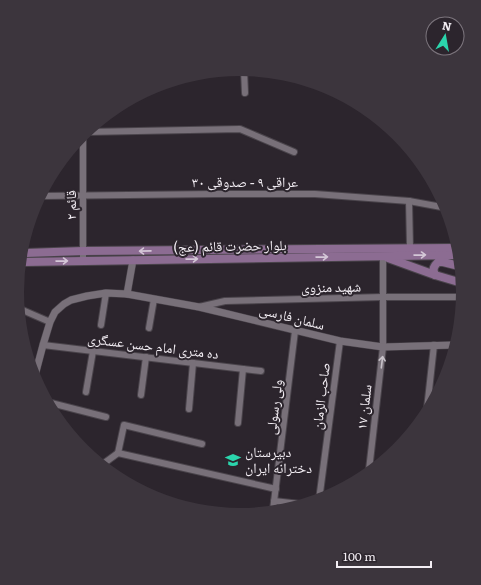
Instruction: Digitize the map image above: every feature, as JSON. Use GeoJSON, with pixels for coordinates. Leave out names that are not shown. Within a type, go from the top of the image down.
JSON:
{"type":"FeatureCollection","features":[{"type":"Feature","properties":{"kind":"main road"},"geometry":{"type":"LineString","coordinates":[[382,252],[410,248],[453,248]]}},
{"type":"Feature","properties":{"kind":"main road","name":"بلوار حضرت قائم (عج)"},"geometry":{"type":"LineString","coordinates":[[28,253],[83,251],[382,252],[435,275],[457,282]]}},
{"type":"Feature","properties":{"kind":"main road","name":"بلوار حضرت قائم (عج)"},"geometry":{"type":"LineString","coordinates":[[26,262],[382,252]]}},
{"type":"Feature","properties":{"kind":"main road"},"geometry":{"type":"LineString","coordinates":[[382,252],[454,255]]}},
{"type":"Feature","properties":{"kind":"main road"},"geometry":{"type":"LineString","coordinates":[[435,275],[433,271],[434,266],[438,262],[455,265]]}},
{"type":"Feature","properties":{"kind":"street"},"geometry":{"type":"LineString","coordinates":[[243,76],[245,93]]}},
{"type":"Feature","properties":{"kind":"street"},"geometry":{"type":"LineString","coordinates":[[96,132],[240,129],[294,152]]}},
{"type":"Feature","properties":{"kind":"street","name":"قائم ۲"},"geometry":{"type":"LineString","coordinates":[[83,144],[83,261]]}},
{"type":"Feature","properties":{"kind":"street","name":"عراقی ۹ - صدوقی ۳۰"},"geometry":{"type":"LineString","coordinates":[[47,196],[315,194],[409,201],[439,207]]}},
{"type":"Feature","properties":{"kind":"street"},"geometry":{"type":"LineString","coordinates":[[409,201],[410,248]]}},
{"type":"Feature","properties":{"kind":"street","name":"سلمان ۱۷"},"geometry":{"type":"LineString","coordinates":[[369,466],[383,347],[382,252]]}},
{"type":"Feature","properties":{"kind":"street"},"geometry":{"type":"LineString","coordinates":[[127,294],[134,260]]}},
{"type":"Feature","properties":{"kind":"street"},"geometry":{"type":"LineString","coordinates":[[101,325],[106,293]]}},
{"type":"Feature","properties":{"kind":"street","name":"سلمان فارسی"},"geometry":{"type":"LineString","coordinates":[[37,367],[50,322],[55,312],[71,300],[106,293],[127,294],[199,307],[340,341],[383,347],[451,344]]}},
{"type":"Feature","properties":{"kind":"street","name":"شهید منزوی"},"geometry":{"type":"LineString","coordinates":[[199,307],[225,301],[383,297],[457,297]]}},
{"type":"Feature","properties":{"kind":"street"},"geometry":{"type":"LineString","coordinates":[[149,328],[154,299]]}},
{"type":"Feature","properties":{"kind":"street"},"geometry":{"type":"LineString","coordinates":[[25,311],[50,322]]}},
{"type":"Feature","properties":{"kind":"street","name":"ولی رسولی"},"geometry":{"type":"LineString","coordinates":[[273,506],[295,331]]}},
{"type":"Feature","properties":{"kind":"street","name":"صاحب الزمان"},"geometry":{"type":"LineString","coordinates":[[320,494],[340,341]]}},
{"type":"Feature","properties":{"kind":"street","name":"ده متری امام حسن عسگری"},"geometry":{"type":"LineString","coordinates":[[43,345],[261,371]]}},
{"type":"Feature","properties":{"kind":"street"},"geometry":{"type":"LineString","coordinates":[[428,401],[434,345]]}},
{"type":"Feature","properties":{"kind":"street"},"geometry":{"type":"LineString","coordinates":[[86,392],[93,351]]}},
{"type":"Feature","properties":{"kind":"street"},"geometry":{"type":"LineString","coordinates":[[141,395],[146,357]]}},
{"type":"Feature","properties":{"kind":"street"},"geometry":{"type":"LineString","coordinates":[[189,409],[193,363]]}},
{"type":"Feature","properties":{"kind":"street"},"geometry":{"type":"LineString","coordinates":[[238,423],[243,369]]}},
{"type":"Feature","properties":{"kind":"street"},"geometry":{"type":"LineString","coordinates":[[55,404],[106,418]]}},
{"type":"Feature","properties":{"kind":"street"},"geometry":{"type":"LineString","coordinates":[[106,462],[118,453],[124,425],[202,444]]}},
{"type":"Feature","properties":{"kind":"street"},"geometry":{"type":"LineString","coordinates":[[118,453],[276,489]]}},
{"type":"Feature","properties":{"kind":"street"},"geometry":{"type":"LineString","coordinates":[[274,501],[292,503]]}},
{"type":"Feature","properties":{"kind":"place","name":"دبیرستان دخترانه ایران"},"geometry":{"type":"Point","coordinates":[233,460]}}]}
